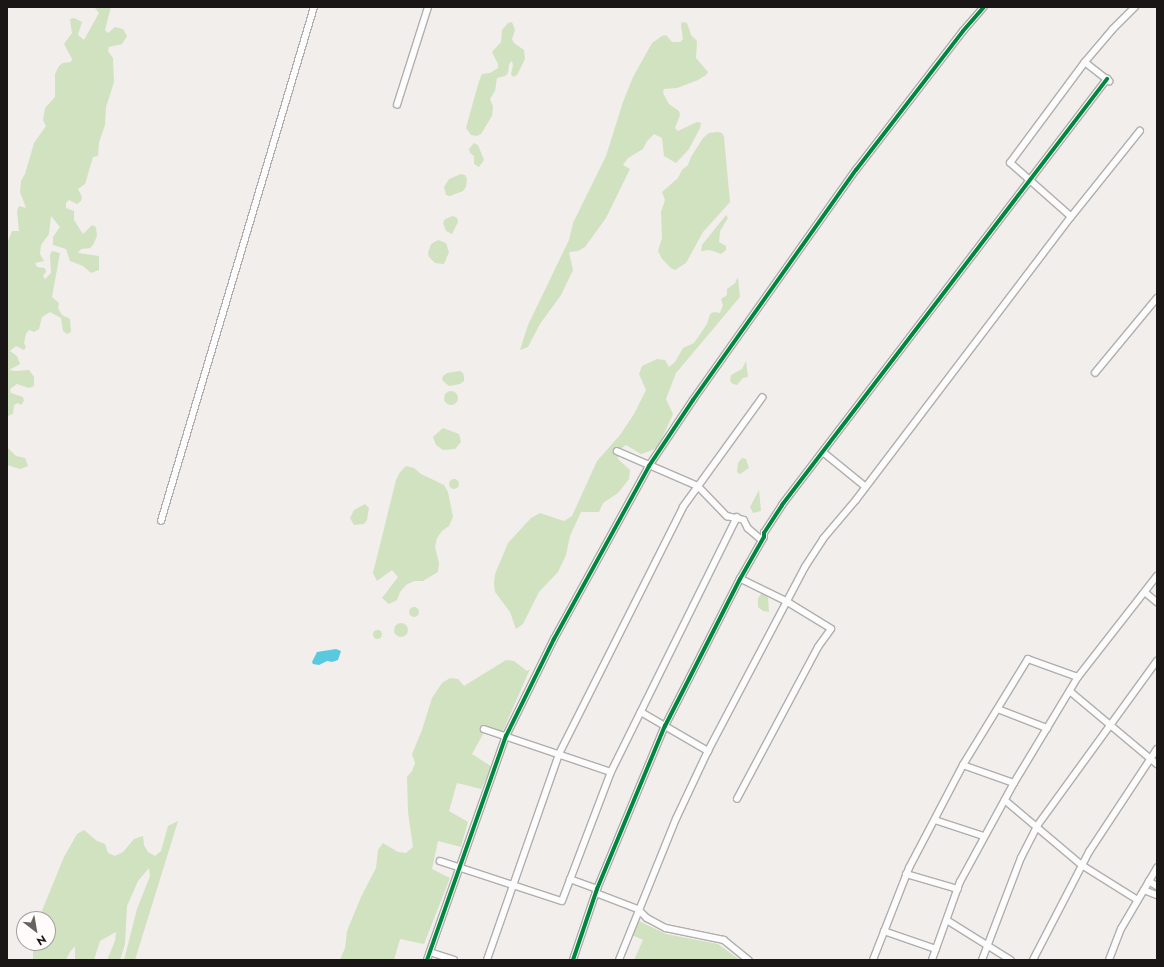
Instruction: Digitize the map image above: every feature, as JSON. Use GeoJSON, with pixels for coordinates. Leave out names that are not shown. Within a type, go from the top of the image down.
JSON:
{"type":"FeatureCollection","features":[{"type":"Feature","properties":{"kind":"street"},"geometry":{"type":"LineString","coordinates":[[161,521],[314,7]]}},
{"type":"Feature","properties":{"kind":"street"},"geometry":{"type":"LineString","coordinates":[[397,105],[428,7]]}},
{"type":"Feature","properties":{"kind":"street"},"geometry":{"type":"LineString","coordinates":[[427,960],[506,736],[554,639],[649,466],[708,377],[856,170],[963,31],[984,7]]}},
{"type":"Feature","properties":{"kind":"street"},"geometry":{"type":"LineString","coordinates":[[1071,217],[1010,163],[1085,62],[1113,29],[1135,7]]}},
{"type":"Feature","properties":{"kind":"street"},"geometry":{"type":"LineString","coordinates":[[573,960],[597,891],[665,726],[740,579],[763,539],[764,533],[782,505],[824,454],[1108,80],[1085,62]]}},
{"type":"Feature","properties":{"kind":"street"},"geometry":{"type":"LineString","coordinates":[[619,960],[638,909],[676,819],[708,751],[805,567],[823,539],[866,487],[1071,217],[1140,131]]}},
{"type":"Feature","properties":{"kind":"street"},"geometry":{"type":"LineString","coordinates":[[1095,373],[1157,298]]}},
{"type":"Feature","properties":{"kind":"street"},"geometry":{"type":"LineString","coordinates":[[487,960],[558,754],[683,507],[762,398]]}},
{"type":"Feature","properties":{"kind":"street"},"geometry":{"type":"LineString","coordinates":[[617,451],[698,486],[727,516],[737,517],[744,520],[748,528],[763,539]]}},
{"type":"Feature","properties":{"kind":"street"},"geometry":{"type":"LineString","coordinates":[[824,454],[866,487]]}},
{"type":"Feature","properties":{"kind":"street"},"geometry":{"type":"LineString","coordinates":[[440,861],[562,901],[611,772],[737,517]]}},
{"type":"Feature","properties":{"kind":"street"},"geometry":{"type":"LineString","coordinates":[[932,960],[958,889],[984,836],[1014,783],[1078,677],[1157,576]]}},
{"type":"Feature","properties":{"kind":"street"},"geometry":{"type":"LineString","coordinates":[[737,799],[818,647],[831,629],[786,602],[740,579]]}},
{"type":"Feature","properties":{"kind":"street"},"geometry":{"type":"LineString","coordinates":[[1145,592],[1157,602]]}},
{"type":"Feature","properties":{"kind":"street"},"geometry":{"type":"LineString","coordinates":[[873,960],[906,874],[963,765],[1028,659],[1078,677]]}},
{"type":"Feature","properties":{"kind":"street"},"geometry":{"type":"LineString","coordinates":[[982,960],[1022,858],[1037,826],[1157,661]]}},
{"type":"Feature","properties":{"kind":"street"},"geometry":{"type":"LineString","coordinates":[[1070,691],[1157,764]]}},
{"type":"Feature","properties":{"kind":"street"},"geometry":{"type":"LineString","coordinates":[[998,709],[1047,728]]}},
{"type":"Feature","properties":{"kind":"street"},"geometry":{"type":"LineString","coordinates":[[640,712],[708,751]]}},
{"type":"Feature","properties":{"kind":"street"},"geometry":{"type":"LineString","coordinates":[[484,729],[611,772]]}},
{"type":"Feature","properties":{"kind":"street"},"geometry":{"type":"LineString","coordinates":[[1033,960],[1082,865],[1157,749]]}},
{"type":"Feature","properties":{"kind":"street"},"geometry":{"type":"LineString","coordinates":[[963,765],[1014,783]]}},
{"type":"Feature","properties":{"kind":"street"},"geometry":{"type":"LineString","coordinates":[[1005,800],[1082,865],[1138,900]]}},
{"type":"Feature","properties":{"kind":"street"},"geometry":{"type":"LineString","coordinates":[[935,820],[984,836]]}},
{"type":"Feature","properties":{"kind":"street"},"geometry":{"type":"LineString","coordinates":[[1109,960],[1122,929],[1157,868]]}},
{"type":"Feature","properties":{"kind":"street"},"geometry":{"type":"LineString","coordinates":[[906,874],[958,889]]}},
{"type":"Feature","properties":{"kind":"street"},"geometry":{"type":"LineString","coordinates":[[570,879],[638,909],[647,918],[666,928],[724,940],[749,960]]}},
{"type":"Feature","properties":{"kind":"street"},"geometry":{"type":"LineString","coordinates":[[1149,881],[1157,886]]}},
{"type":"Feature","properties":{"kind":"street"},"geometry":{"type":"LineString","coordinates":[[1144,890],[1157,895]]}},
{"type":"Feature","properties":{"kind":"street"},"geometry":{"type":"LineString","coordinates":[[947,920],[1011,960]]}},
{"type":"Feature","properties":{"kind":"street"},"geometry":{"type":"LineString","coordinates":[[884,931],[936,949]]}},
{"type":"Feature","properties":{"kind":"street"},"geometry":{"type":"LineString","coordinates":[[430,952],[454,960]]}},
{"type":"Feature","properties":{"kind":"green space"},"geometry":{"type":"Polygon","coordinates":[[[86,7],[111,7],[105,30],[108,33],[115,27],[123,29],[127,36],[122,44],[109,47],[108,51],[113,58],[114,82],[106,107],[105,125],[99,142],[98,156],[93,157],[85,184],[78,189],[82,197],[81,201],[77,204],[69,200],[66,203],[66,208],[74,211],[74,220],[83,234],[92,225],[96,227],[97,236],[93,245],[90,248],[81,249],[78,253],[99,256],[99,270],[91,273],[83,266],[70,261],[66,249],[53,245],[53,237],[60,227],[51,216],[49,234],[41,245],[40,254],[44,261],[35,263],[37,267],[45,268],[46,272],[43,276],[45,279],[51,273],[50,255],[52,251],[60,253],[52,297],[59,303],[58,308],[62,315],[70,319],[71,332],[67,334],[63,331],[61,318],[50,312],[42,317],[39,329],[34,332],[29,330],[26,334],[24,343],[26,347],[24,350],[16,346],[10,351],[17,356],[20,364],[9,370],[29,370],[34,377],[34,386],[29,388],[17,384],[10,389],[11,393],[23,397],[24,401],[21,405],[18,403],[14,405],[13,414],[8,416],[7,244],[12,231],[19,231],[17,211],[19,206],[26,208],[20,192],[21,181],[25,174],[34,143],[46,126],[43,120],[45,108],[55,97],[55,74],[59,66],[63,63],[71,62],[72,59],[64,44],[72,33],[70,19],[74,18],[82,22],[78,35],[84,40],[99,13],[95,8],[86,7]]]}},
{"type":"Feature","properties":{"kind":"green space"},"geometry":{"type":"Polygon","coordinates":[[[512,22],[515,30],[512,39],[514,43],[524,50],[525,59],[517,75],[513,77],[511,74],[513,65],[512,61],[509,64],[508,73],[505,76],[497,78],[495,91],[490,99],[493,107],[492,116],[481,134],[477,136],[471,135],[466,128],[479,81],[482,74],[490,73],[498,68],[498,64],[492,52],[501,42],[502,30],[508,23],[512,22]]]}},
{"type":"Feature","properties":{"kind":"green space"},"geometry":{"type":"Polygon","coordinates":[[[682,22],[687,23],[691,35],[697,41],[696,58],[708,72],[698,80],[677,88],[664,89],[663,93],[669,104],[679,111],[680,115],[675,128],[678,131],[697,122],[701,123],[700,128],[689,149],[676,163],[664,156],[662,138],[654,134],[647,141],[643,149],[628,158],[623,165],[630,169],[606,218],[585,247],[578,251],[569,252],[573,270],[561,295],[540,324],[528,347],[520,350],[528,325],[569,240],[573,223],[606,156],[623,102],[633,77],[652,43],[666,35],[672,42],[680,42],[683,39],[682,22]]]}},
{"type":"Feature","properties":{"kind":"green space"},"geometry":{"type":"Polygon","coordinates":[[[709,133],[722,133],[724,137],[730,202],[703,232],[686,263],[675,270],[662,259],[658,251],[662,238],[661,212],[665,200],[662,192],[678,178],[682,170],[688,165],[691,157],[703,138],[709,133]]]}},
{"type":"Feature","properties":{"kind":"green space"},"geometry":{"type":"Polygon","coordinates":[[[474,143],[478,145],[484,160],[479,167],[474,164],[474,156],[470,153],[469,149],[474,143]]]}},
{"type":"Feature","properties":{"kind":"green space"},"geometry":{"type":"Polygon","coordinates":[[[461,174],[465,175],[467,179],[466,187],[463,191],[450,196],[446,195],[444,187],[449,179],[461,174]]]}},
{"type":"Feature","properties":{"kind":"green space"},"geometry":{"type":"Polygon","coordinates":[[[726,215],[728,218],[720,231],[719,242],[726,246],[726,250],[721,254],[710,250],[701,251],[702,245],[726,215]]]}},
{"type":"Feature","properties":{"kind":"green space"},"geometry":{"type":"Polygon","coordinates":[[[453,216],[457,218],[458,222],[452,234],[446,231],[443,223],[445,219],[453,216]]]}},
{"type":"Feature","properties":{"kind":"green space"},"geometry":{"type":"Polygon","coordinates":[[[438,240],[446,243],[449,252],[444,264],[435,263],[429,257],[428,253],[431,244],[438,240]]]}},
{"type":"Feature","properties":{"kind":"green space"},"geometry":{"type":"Polygon","coordinates":[[[738,277],[740,297],[676,373],[666,399],[673,414],[658,447],[641,454],[626,445],[619,450],[618,459],[630,470],[629,479],[618,493],[603,503],[599,512],[581,512],[570,536],[566,555],[558,572],[539,592],[523,624],[516,629],[510,612],[495,592],[494,583],[495,574],[508,543],[531,518],[540,513],[564,521],[572,516],[597,461],[620,435],[634,414],[646,390],[639,374],[642,366],[657,359],[665,360],[669,367],[675,362],[683,348],[694,343],[707,324],[710,314],[714,312],[720,313],[723,305],[721,299],[727,295],[727,289],[735,283],[738,277]]]}},
{"type":"Feature","properties":{"kind":"green space"},"geometry":{"type":"Polygon","coordinates":[[[746,361],[748,377],[743,378],[737,385],[733,384],[730,381],[731,375],[742,369],[746,361]]]}},
{"type":"Feature","properties":{"kind":"green space"},"geometry":{"type":"Polygon","coordinates":[[[460,371],[463,373],[464,381],[460,384],[449,386],[442,380],[443,376],[447,373],[460,371]]]}},
{"type":"Feature","properties":{"kind":"green space"},"geometry":{"type":"Polygon","coordinates":[[[451,391],[456,393],[458,398],[456,403],[451,405],[446,403],[444,398],[446,393],[451,391]]]}},
{"type":"Feature","properties":{"kind":"green space"},"geometry":{"type":"Polygon","coordinates":[[[443,428],[459,434],[461,442],[455,449],[443,450],[436,445],[433,437],[443,428]]]}},
{"type":"Feature","properties":{"kind":"green space"},"geometry":{"type":"Polygon","coordinates":[[[7,447],[16,456],[25,458],[28,466],[20,469],[7,465],[7,447]]]}},
{"type":"Feature","properties":{"kind":"green space"},"geometry":{"type":"Polygon","coordinates":[[[742,458],[746,459],[749,468],[740,474],[737,472],[738,463],[742,458]]]}},
{"type":"Feature","properties":{"kind":"green space"},"geometry":{"type":"Polygon","coordinates":[[[406,466],[414,468],[421,474],[444,485],[448,492],[453,517],[449,526],[442,531],[437,538],[435,547],[439,563],[438,572],[423,581],[414,581],[406,585],[400,592],[397,600],[389,604],[382,598],[398,577],[392,570],[377,581],[373,573],[396,480],[400,472],[406,466]]]}},
{"type":"Feature","properties":{"kind":"green space"},"geometry":{"type":"Polygon","coordinates":[[[452,479],[456,479],[458,480],[458,488],[452,489],[449,486],[449,482],[452,479]]]}},
{"type":"Feature","properties":{"kind":"green space"},"geometry":{"type":"Polygon","coordinates":[[[759,490],[761,511],[753,513],[750,507],[759,490]]]}},
{"type":"Feature","properties":{"kind":"green space"},"geometry":{"type":"Polygon","coordinates":[[[365,504],[369,508],[367,520],[364,524],[354,525],[350,518],[354,510],[365,504]]]}},
{"type":"Feature","properties":{"kind":"green space"},"geometry":{"type":"Polygon","coordinates":[[[763,592],[768,598],[769,612],[763,611],[758,607],[758,598],[763,592]]]}},
{"type":"Feature","properties":{"kind":"green space"},"geometry":{"type":"Polygon","coordinates":[[[412,607],[416,607],[419,612],[416,617],[412,617],[409,614],[409,610],[412,607]]]}},
{"type":"Feature","properties":{"kind":"green space"},"geometry":{"type":"Polygon","coordinates":[[[401,623],[406,625],[408,630],[406,635],[401,637],[396,635],[394,630],[396,625],[401,623]]]}},
{"type":"Feature","properties":{"kind":"green space"},"geometry":{"type":"Polygon","coordinates":[[[375,630],[379,630],[381,634],[379,638],[375,638],[373,636],[373,632],[375,630]]]}},
{"type":"Feature","properties":{"kind":"green space"},"geometry":{"type":"Polygon","coordinates":[[[506,660],[514,661],[527,671],[530,669],[502,733],[486,729],[472,754],[492,767],[481,789],[457,783],[449,811],[468,822],[461,847],[438,841],[432,869],[450,878],[424,944],[400,939],[394,960],[340,960],[345,948],[347,931],[361,897],[376,868],[378,850],[383,843],[398,852],[406,853],[413,847],[408,812],[407,777],[412,771],[415,763],[412,754],[422,730],[432,698],[442,683],[450,678],[458,679],[464,686],[506,660]]]}},
{"type":"Feature","properties":{"kind":"green space"},"geometry":{"type":"Polygon","coordinates":[[[178,821],[135,960],[124,960],[137,909],[150,876],[149,868],[138,881],[127,906],[125,944],[120,960],[107,960],[115,941],[116,932],[100,941],[94,960],[75,960],[75,946],[66,960],[33,960],[33,951],[56,951],[56,911],[42,911],[64,857],[77,834],[84,830],[97,841],[105,844],[108,853],[115,856],[123,852],[134,839],[143,836],[144,845],[148,852],[155,856],[161,851],[168,826],[178,821]]]}},
{"type":"Feature","properties":{"kind":"green space"},"geometry":{"type":"Polygon","coordinates":[[[635,919],[666,934],[718,944],[740,960],[634,960],[643,940],[632,935],[635,919]]]}},
{"type":"Feature","properties":{"kind":"water"},"geometry":{"type":"Polygon","coordinates":[[[336,649],[341,651],[338,660],[332,662],[327,661],[319,665],[313,664],[312,662],[317,652],[336,649]]]}},
{"type":"Feature","properties":{"kind":"cycle path"},"geometry":{"type":"LineString","coordinates":[[427,960],[506,736],[554,639],[649,466],[693,400],[856,170],[963,31],[984,7]]}},
{"type":"Feature","properties":{"kind":"cycle path"},"geometry":{"type":"LineString","coordinates":[[573,960],[597,889],[665,726],[740,579],[764,537],[764,533],[782,505],[1107,79]]}}]}
